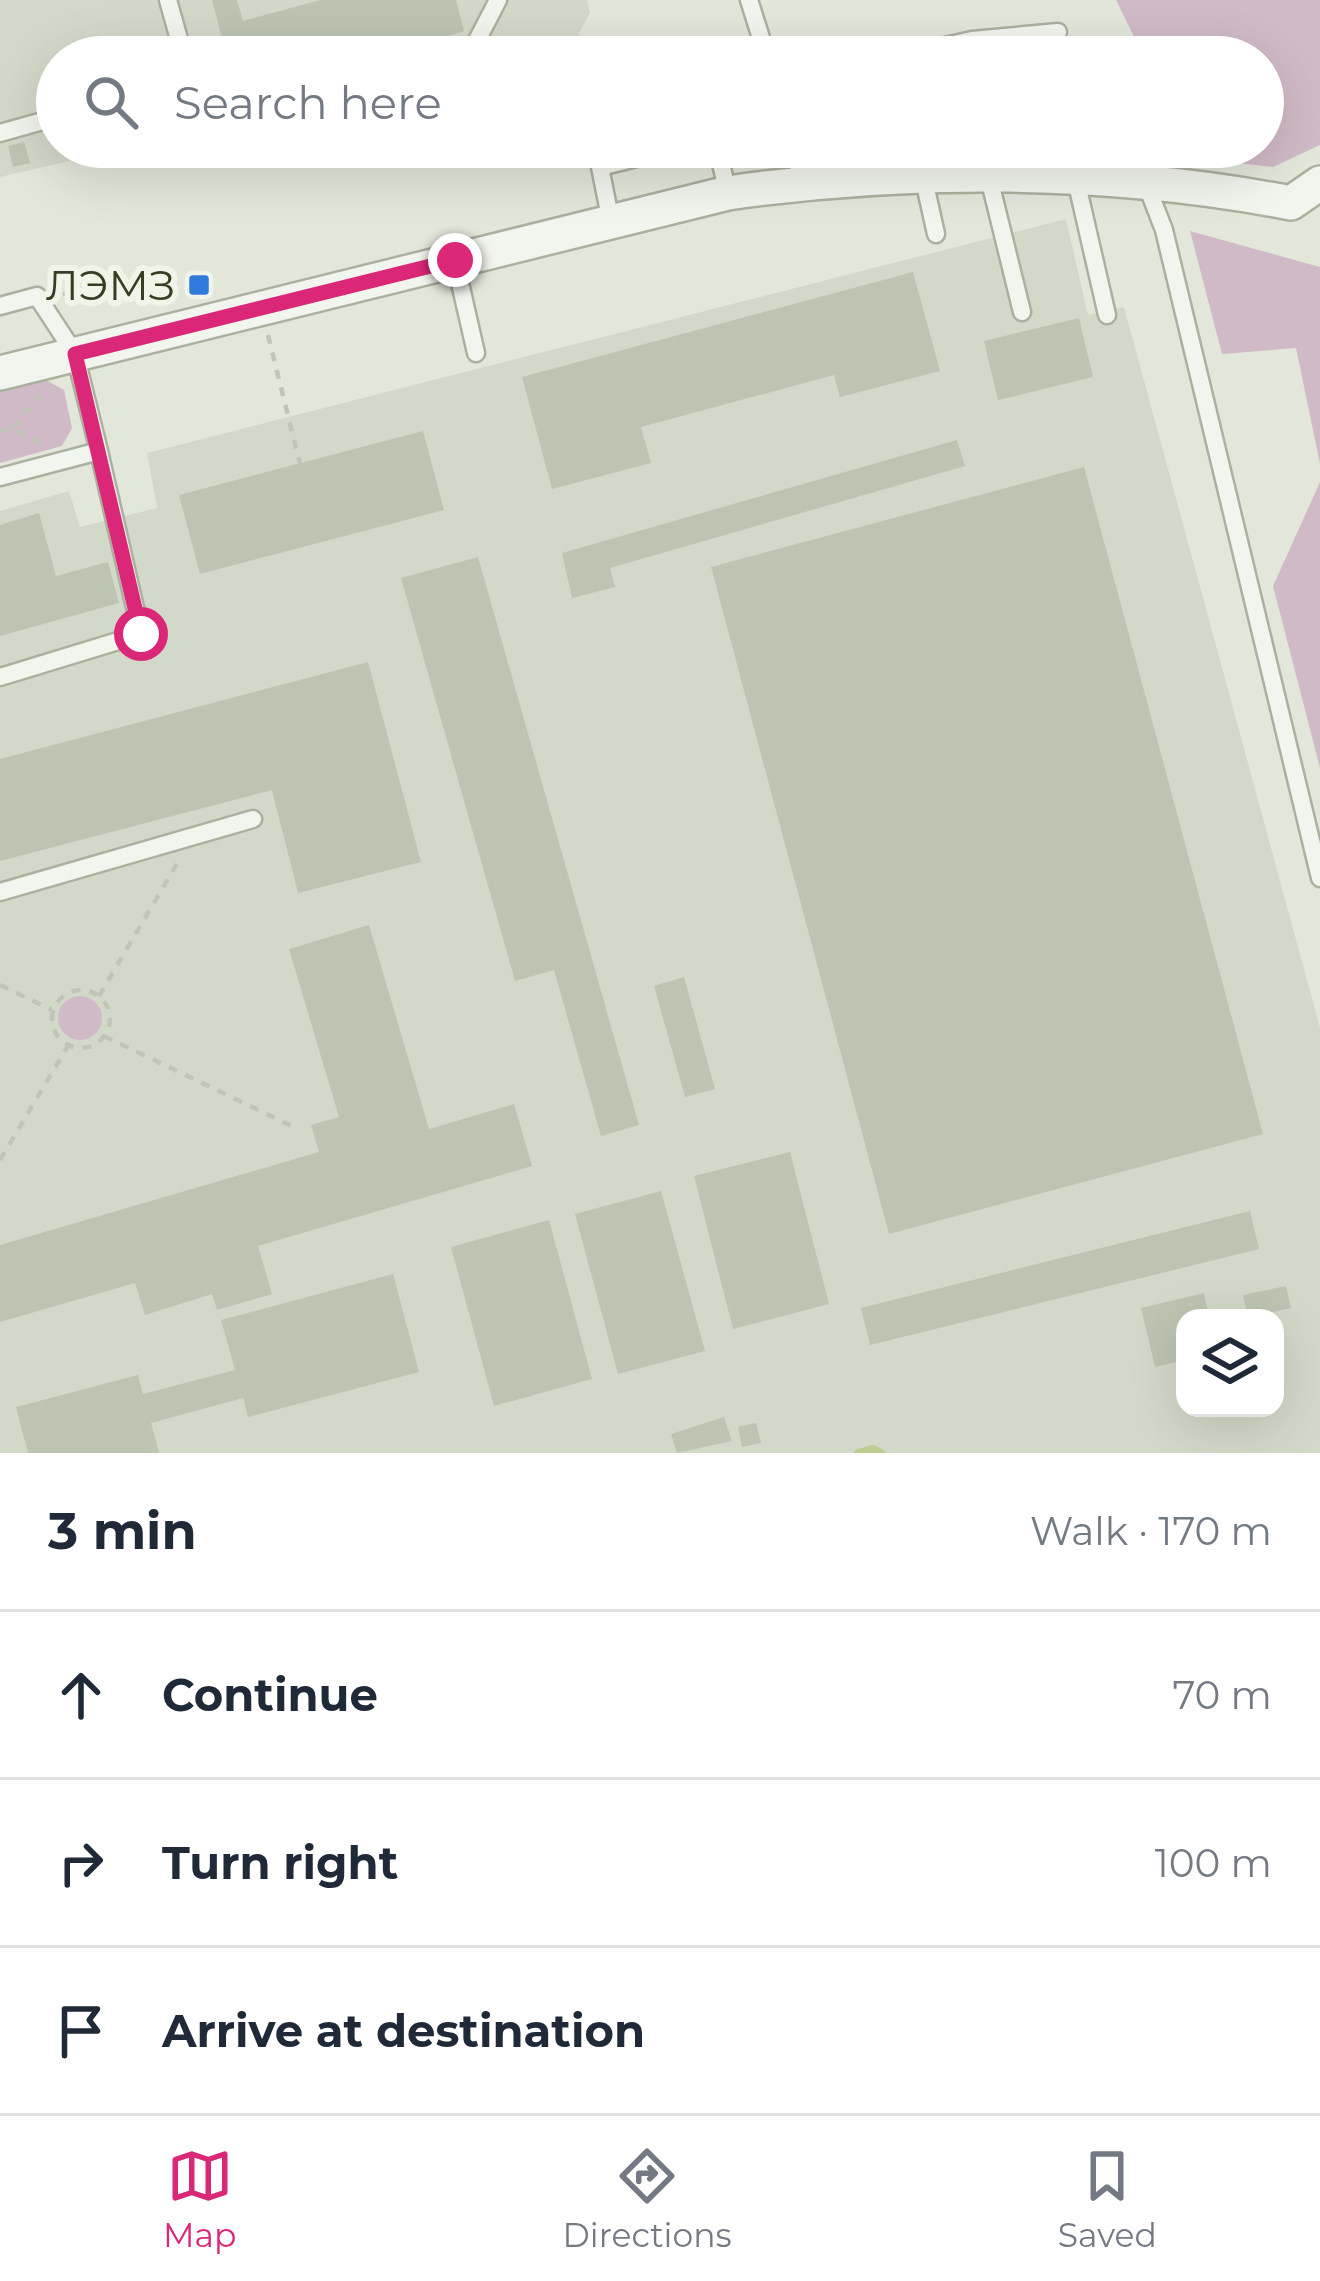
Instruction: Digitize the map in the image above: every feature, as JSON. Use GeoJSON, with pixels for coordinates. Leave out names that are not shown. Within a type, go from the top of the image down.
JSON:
{"type":"FeatureCollection","features":[{"type":"Feature","properties":{"kind":"street"},"geometry":{"type":"LineString","coordinates":[[0,373],[728,194],[803,183],[989,178],[1076,181],[1305,206],[1320,183]]}},
{"type":"Feature","properties":{"kind":"lane"},"geometry":{"type":"LineString","coordinates":[[168,0],[178,36]]}},
{"type":"Feature","properties":{"kind":"lane"},"geometry":{"type":"LineString","coordinates":[[479,36],[498,0]]}},
{"type":"Feature","properties":{"kind":"lane"},"geometry":{"type":"LineString","coordinates":[[749,0],[760,36]]}},
{"type":"Feature","properties":{"kind":"lane"},"geometry":{"type":"LineString","coordinates":[[1015,36],[1058,32]]}},
{"type":"Feature","properties":{"kind":"lane"},"geometry":{"type":"LineString","coordinates":[[0,133],[36,123]]}},
{"type":"Feature","properties":{"kind":"lane"},"geometry":{"type":"LineString","coordinates":[[600,168],[611,222]]}},
{"type":"Feature","properties":{"kind":"lane"},"geometry":{"type":"LineString","coordinates":[[722,168],[728,194]]}},
{"type":"Feature","properties":{"kind":"lane"},"geometry":{"type":"LineString","coordinates":[[799,168],[803,183]]}},
{"type":"Feature","properties":{"kind":"lane"},"geometry":{"type":"LineString","coordinates":[[839,182],[843,168]]}},
{"type":"Feature","properties":{"kind":"lane"},"geometry":{"type":"LineString","coordinates":[[989,178],[1022,312]]}},
{"type":"Feature","properties":{"kind":"lane"},"geometry":{"type":"LineString","coordinates":[[924,180],[936,234]]}},
{"type":"Feature","properties":{"kind":"lane"},"geometry":{"type":"LineString","coordinates":[[1076,181],[1107,315]]}},
{"type":"Feature","properties":{"kind":"lane"},"geometry":{"type":"LineString","coordinates":[[1147,187],[1164,230],[1320,878]]}},
{"type":"Feature","properties":{"kind":"lane"},"geometry":{"type":"LineString","coordinates":[[455,260],[476,353]]}},
{"type":"Feature","properties":{"kind":"lane"},"geometry":{"type":"LineString","coordinates":[[0,306],[37,296],[75,354],[141,634],[0,677]]}},
{"type":"Feature","properties":{"kind":"lane"},"geometry":{"type":"LineString","coordinates":[[0,478],[100,451]]}},
{"type":"Feature","properties":{"kind":"lane"},"geometry":{"type":"LineString","coordinates":[[0,892],[253,819]]}},
{"type":"Feature","properties":{"kind":"path"},"geometry":{"type":"LineString","coordinates":[[37,296],[160,287],[174,298]]}},
{"type":"Feature","properties":{"kind":"path"},"geometry":{"type":"LineString","coordinates":[[262,308],[300,464]]}},
{"type":"Feature","properties":{"kind":"path"},"geometry":{"type":"LineString","coordinates":[[0,431],[13,428],[68,459]]}},
{"type":"Feature","properties":{"kind":"path"},"geometry":{"type":"LineString","coordinates":[[99,996],[193,837]]}},
{"type":"Feature","properties":{"kind":"path"},"geometry":{"type":"LineString","coordinates":[[0,985],[52,1010]]}},
{"type":"Feature","properties":{"kind":"path"},"geometry":{"type":"LineString","coordinates":[[81,989],[99,996],[110,1022],[104,1036],[88,1047],[68,1046],[53,1031],[52,1010],[63,995],[81,989]]}},
{"type":"Feature","properties":{"kind":"path"},"geometry":{"type":"LineString","coordinates":[[104,1036],[296,1128]]}},
{"type":"Feature","properties":{"kind":"path"},"geometry":{"type":"LineString","coordinates":[[0,1160],[68,1046]]}},
{"type":"Feature","properties":{"kind":"shaded area"},"geometry":{"type":"Polygon","coordinates":[[[0,0],[587,0],[590,12],[578,36],[36,36],[39,168],[0,177],[0,0]]]}},
{"type":"Feature","properties":{"kind":"shaded area"},"geometry":{"type":"Polygon","coordinates":[[[1116,0],[1320,0],[1320,145],[1284,162],[1284,36],[1134,36],[1116,0]]]}},
{"type":"Feature","properties":{"kind":"shaded area"},"geometry":{"type":"Polygon","coordinates":[[[1066,219],[1088,315],[1124,307],[1320,1028],[1320,1453],[0,1453],[0,511],[69,491],[80,527],[157,508],[147,453],[1066,219]]]}},
{"type":"Feature","properties":{"kind":"shaded area"},"geometry":{"type":"Polygon","coordinates":[[[1190,231],[1320,267],[1320,464],[1296,348],[1222,354],[1190,231]]]}},
{"type":"Feature","properties":{"kind":"shaded area"},"geometry":{"type":"Polygon","coordinates":[[[46,380],[64,390],[72,428],[62,446],[0,463],[0,392],[46,380]]]}},
{"type":"Feature","properties":{"kind":"shaded area"},"geometry":{"type":"Polygon","coordinates":[[[1320,482],[1320,768],[1273,586],[1320,482]]]}},
{"type":"Feature","properties":{"kind":"shaded area"},"geometry":{"type":"Polygon","coordinates":[[[80,996],[96,1002],[102,1018],[96,1034],[80,1040],[64,1034],[58,1018],[64,1002],[80,996]]]}},
{"type":"Feature","properties":{"kind":"building"},"geometry":{"type":"Polygon","coordinates":[[[212,0],[237,0],[243,21],[320,0],[456,0],[464,31],[449,36],[221,36],[212,0]]]}},
{"type":"Feature","properties":{"kind":"building"},"geometry":{"type":"Polygon","coordinates":[[[24,142],[30,163],[13,167],[8,146],[24,142]]]}},
{"type":"Feature","properties":{"kind":"building"},"geometry":{"type":"Polygon","coordinates":[[[913,272],[940,371],[840,397],[834,375],[641,427],[651,463],[552,489],[522,377],[913,272]]]}},
{"type":"Feature","properties":{"kind":"building"},"geometry":{"type":"Polygon","coordinates":[[[1079,318],[1093,377],[998,400],[984,341],[1079,318]]]}},
{"type":"Feature","properties":{"kind":"building"},"geometry":{"type":"Polygon","coordinates":[[[423,431],[444,510],[200,574],[179,495],[423,431]]]}},
{"type":"Feature","properties":{"kind":"building"},"geometry":{"type":"Polygon","coordinates":[[[957,440],[965,466],[610,568],[615,587],[572,598],[562,553],[957,440]]]}},
{"type":"Feature","properties":{"kind":"building"},"geometry":{"type":"Polygon","coordinates":[[[1084,467],[1263,1134],[889,1234],[711,567],[1084,467]]]}},
{"type":"Feature","properties":{"kind":"building"},"geometry":{"type":"Polygon","coordinates":[[[39,513],[56,576],[108,562],[119,603],[0,636],[0,525],[39,513]]]}},
{"type":"Feature","properties":{"kind":"building"},"geometry":{"type":"Polygon","coordinates":[[[478,557],[639,1125],[601,1136],[554,970],[515,981],[401,578],[478,557]]]}},
{"type":"Feature","properties":{"kind":"building"},"geometry":{"type":"Polygon","coordinates":[[[368,662],[421,862],[298,893],[272,790],[0,861],[0,759],[368,662]]]}},
{"type":"Feature","properties":{"kind":"building"},"geometry":{"type":"Polygon","coordinates":[[[369,925],[429,1129],[514,1104],[532,1166],[258,1246],[272,1294],[217,1310],[212,1294],[145,1315],[135,1283],[0,1322],[0,1245],[319,1152],[311,1125],[339,1117],[289,949],[369,925]]]}},
{"type":"Feature","properties":{"kind":"building"},"geometry":{"type":"Polygon","coordinates":[[[684,977],[715,1089],[685,1097],[654,986],[684,977]]]}},
{"type":"Feature","properties":{"kind":"building"},"geometry":{"type":"Polygon","coordinates":[[[790,1152],[829,1304],[733,1329],[694,1176],[790,1152]]]}},
{"type":"Feature","properties":{"kind":"building"},"geometry":{"type":"Polygon","coordinates":[[[661,1191],[705,1351],[618,1374],[575,1214],[661,1191]]]}},
{"type":"Feature","properties":{"kind":"building"},"geometry":{"type":"Polygon","coordinates":[[[1250,1211],[1259,1249],[870,1345],[861,1308],[1250,1211]]]}},
{"type":"Feature","properties":{"kind":"building"},"geometry":{"type":"Polygon","coordinates":[[[549,1220],[592,1379],[494,1406],[451,1247],[549,1220]]]}},
{"type":"Feature","properties":{"kind":"building"},"geometry":{"type":"Polygon","coordinates":[[[393,1274],[419,1372],[248,1417],[243,1398],[151,1423],[159,1453],[28,1453],[16,1407],[138,1375],[143,1394],[235,1370],[221,1320],[393,1274]]]}},
{"type":"Feature","properties":{"kind":"building"},"geometry":{"type":"Polygon","coordinates":[[[1286,1286],[1291,1308],[1246,1309],[1243,1295],[1286,1286]]]}},
{"type":"Feature","properties":{"kind":"building"},"geometry":{"type":"Polygon","coordinates":[[[1204,1293],[1207,1309],[1176,1309],[1176,1362],[1155,1367],[1141,1308],[1204,1293]]]}},
{"type":"Feature","properties":{"kind":"building"},"geometry":{"type":"Polygon","coordinates":[[[724,1417],[732,1441],[677,1453],[671,1434],[724,1417]]]}},
{"type":"Feature","properties":{"kind":"building"},"geometry":{"type":"Polygon","coordinates":[[[756,1423],[761,1443],[742,1447],[738,1427],[756,1423]]]}},
{"type":"Feature","properties":{"kind":"waterway"},"geometry":{"type":"LineString","coordinates":[[858,1453],[873,1449],[881,1453]]}},
{"type":"Feature","properties":{"kind":"place","name":"ЛЭМЗ"},"geometry":{"type":"Point","coordinates":[199,285]}},
{"type":"Feature","properties":{"kind":"route"},"geometry":{"type":"LineString","coordinates":[[141,634],[75,354],[455,260]]}}]}
